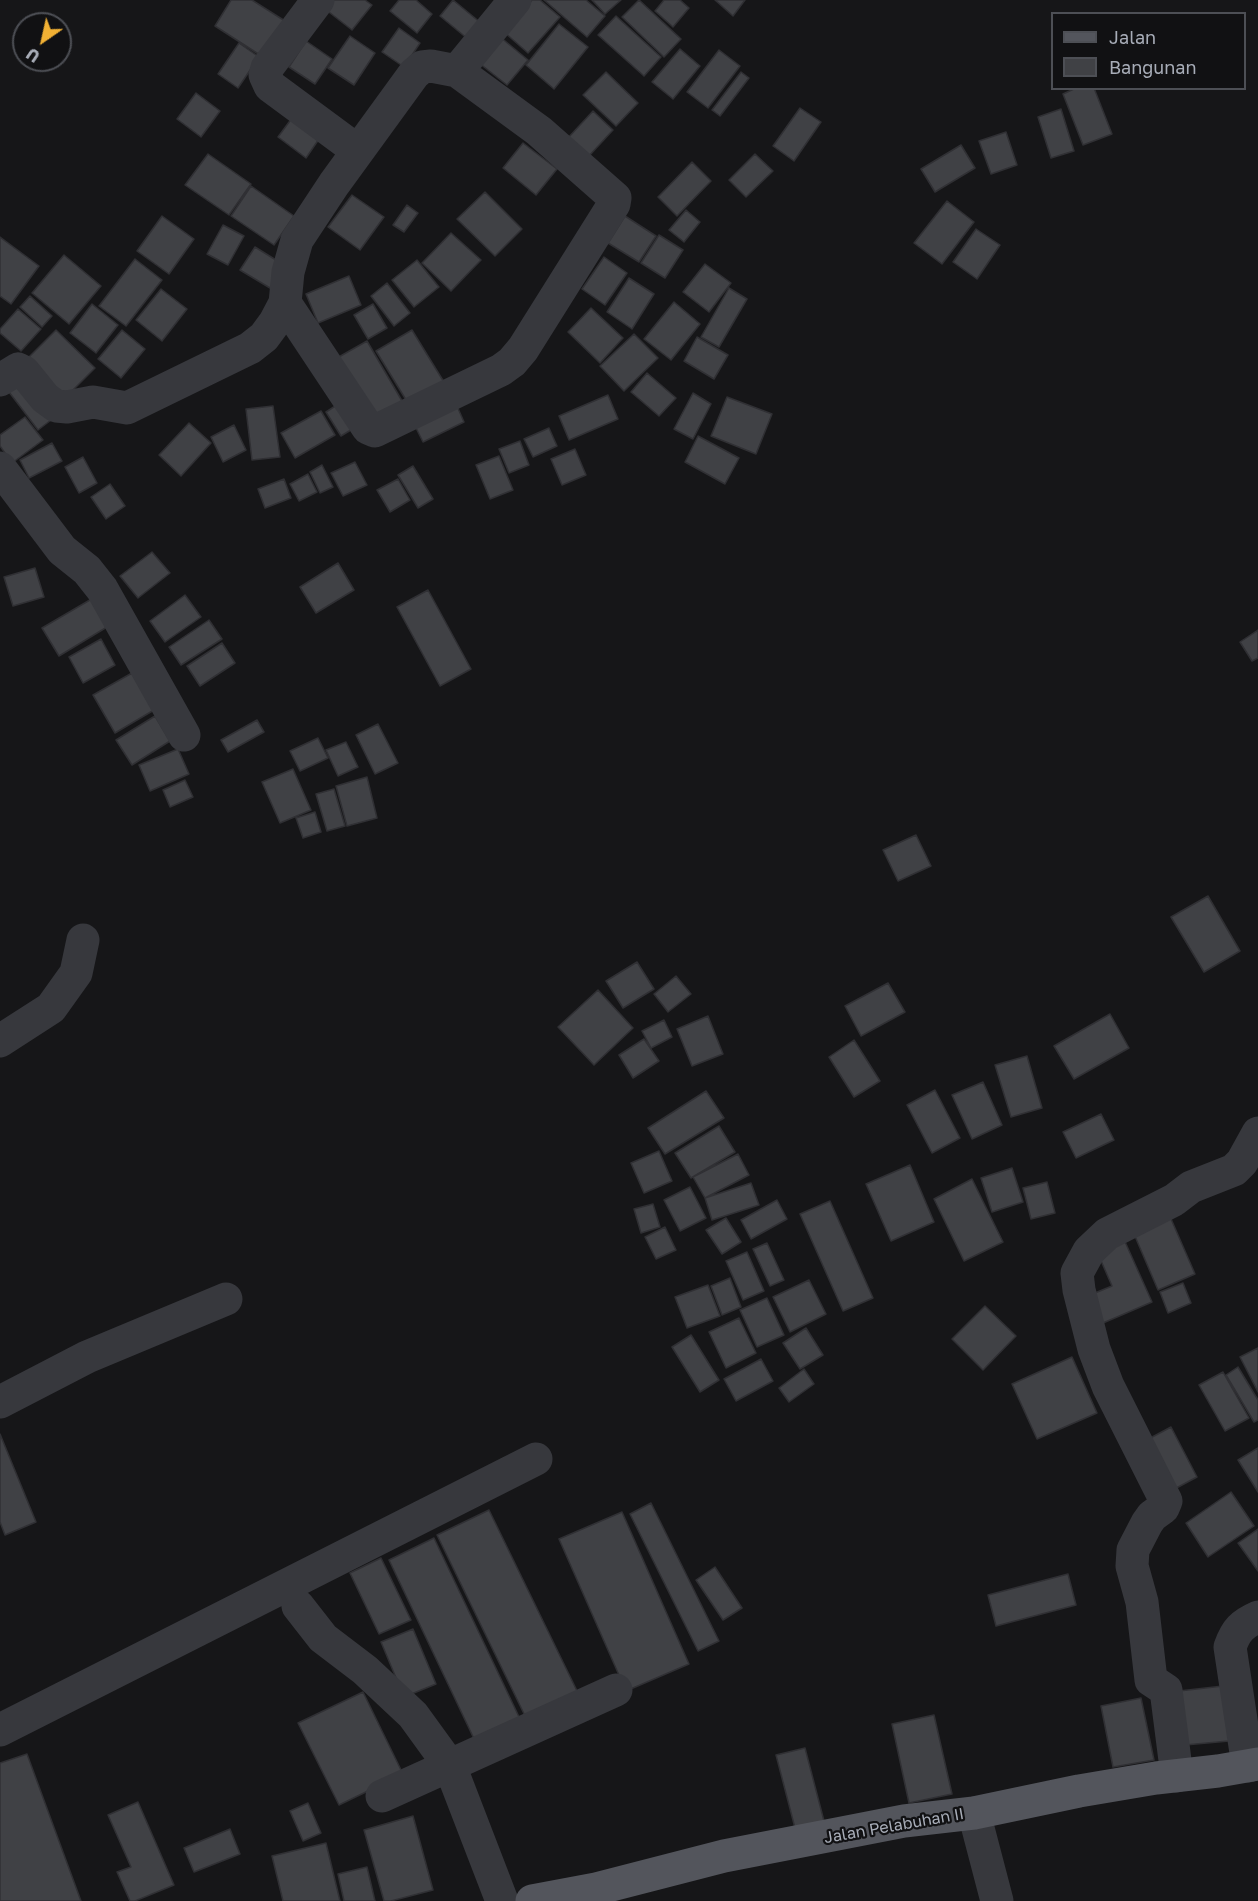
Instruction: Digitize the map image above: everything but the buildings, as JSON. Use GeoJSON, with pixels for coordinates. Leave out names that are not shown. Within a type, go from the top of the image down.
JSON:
{"type":"FeatureCollection","features":[{"type":"Feature","properties":{"kind":"main road","name":"Jalan Pelabuhan II"},"geometry":{"type":"LineString","coordinates":[[532,1901],[617,1884],[716,1858],[904,1821],[974,1813],[1079,1791],[1253,1765]]}},
{"type":"Feature","properties":{"kind":"street"},"geometry":{"type":"LineString","coordinates":[[318,0],[267,68],[265,75],[270,86],[358,151]]}},
{"type":"Feature","properties":{"kind":"street"},"geometry":{"type":"LineString","coordinates":[[457,71],[515,0]]}},
{"type":"Feature","properties":{"kind":"street"},"geometry":{"type":"LineString","coordinates":[[0,380],[18,369],[24,372],[45,398],[56,406],[93,402],[127,408],[250,348],[264,337],[285,303],[288,272],[297,240],[358,151],[414,74],[422,68],[431,66],[457,71],[539,131],[615,198],[614,204],[523,349],[512,362],[501,370],[373,431],[368,428],[285,303]]}},
{"type":"Feature","properties":{"kind":"street"},"geometry":{"type":"LineString","coordinates":[[0,468],[62,550],[87,570],[102,589],[184,735]]}},
{"type":"Feature","properties":{"kind":"street"},"geometry":{"type":"LineString","coordinates":[[0,1041],[51,1008],[76,973],[83,940]]}},
{"type":"Feature","properties":{"kind":"street"},"geometry":{"type":"LineString","coordinates":[[1177,1776],[1166,1690],[1151,1680],[1142,1602],[1132,1566],[1133,1550],[1147,1523],[1163,1508],[1166,1501],[1104,1377],[1094,1349],[1077,1273],[1089,1251],[1107,1234],[1174,1200],[1191,1187],[1234,1170],[1242,1162],[1258,1133]]}},
{"type":"Feature","properties":{"kind":"street"},"geometry":{"type":"LineString","coordinates":[[0,1402],[87,1357],[226,1299]]}},
{"type":"Feature","properties":{"kind":"street"},"geometry":{"type":"LineString","coordinates":[[0,1730],[536,1459]]}},
{"type":"Feature","properties":{"kind":"street"},"geometry":{"type":"LineString","coordinates":[[298,1606],[322,1638],[365,1670],[414,1715],[450,1766],[502,1901]]}},
{"type":"Feature","properties":{"kind":"street"},"geometry":{"type":"LineString","coordinates":[[1253,1765],[1230,1647],[1236,1631],[1244,1623],[1258,1617]]}},
{"type":"Feature","properties":{"kind":"street"},"geometry":{"type":"LineString","coordinates":[[382,1796],[616,1690]]}},
{"type":"Feature","properties":{"kind":"street"},"geometry":{"type":"LineString","coordinates":[[974,1813],[997,1901]]}}]}
